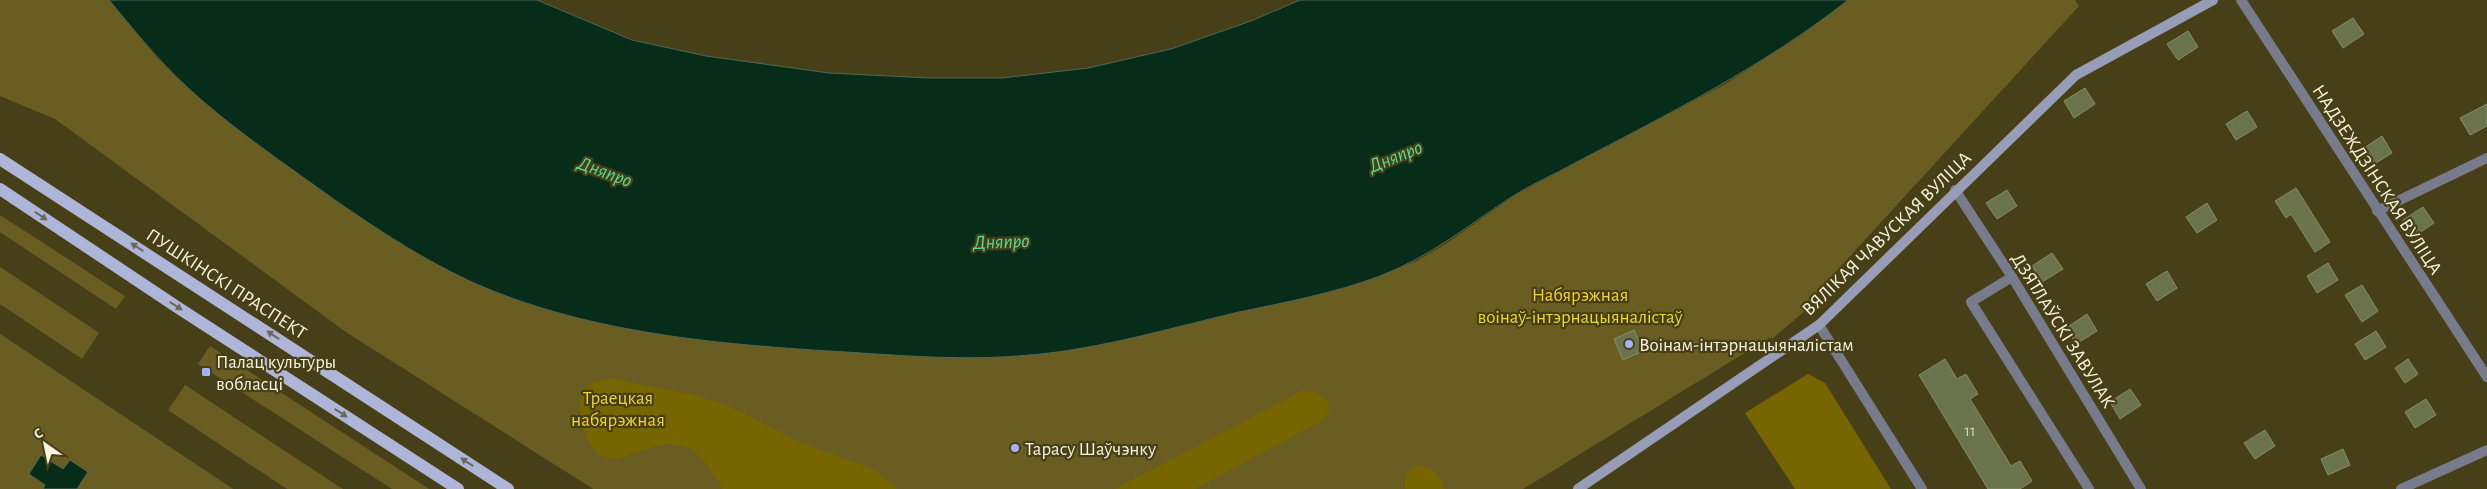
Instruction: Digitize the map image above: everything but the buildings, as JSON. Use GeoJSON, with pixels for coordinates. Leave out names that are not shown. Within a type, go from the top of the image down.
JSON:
{"type":"FeatureCollection","features":[{"type":"Feature","properties":{"kind":"main road","name":"ВЯЛІКАЯ ЧАВУСКАЯ ВУЛІЦА"},"geometry":{"type":"LineString","coordinates":[[1578,489],[1818,325],[1955,190],[2076,75],[2214,0]]}},
{"type":"Feature","properties":{"kind":"main road","name":"ПУШКІНСКІ ПРАСПЕКТ"},"geometry":{"type":"LineString","coordinates":[[0,159],[508,489]]}},
{"type":"Feature","properties":{"kind":"main road"},"geometry":{"type":"LineString","coordinates":[[0,189],[177,307],[458,489]]}},
{"type":"Feature","properties":{"kind":"street","name":"НАДЗЕЖДЗІНСКАЯ ВУЛІЦА"},"geometry":{"type":"LineString","coordinates":[[2241,0],[2487,377]]}},
{"type":"Feature","properties":{"kind":"street"},"geometry":{"type":"LineString","coordinates":[[2377,211],[2487,158]]}},
{"type":"Feature","properties":{"kind":"street","name":"ДЗЯТЛАЎСКІ ЗАВУЛАК"},"geometry":{"type":"LineString","coordinates":[[1955,190],[2012,277],[2142,489]]}},
{"type":"Feature","properties":{"kind":"street"},"geometry":{"type":"LineString","coordinates":[[2012,277],[1970,302],[2089,489]]}},
{"type":"Feature","properties":{"kind":"street"},"geometry":{"type":"LineString","coordinates":[[1818,325],[1922,489]]}},
{"type":"Feature","properties":{"kind":"street"},"geometry":{"type":"LineString","coordinates":[[2401,489],[2487,450]]}},
{"type":"Feature","properties":{"kind":"green space"},"geometry":{"type":"Polygon","coordinates":[[[0,0],[109,0],[157,58],[188,88],[254,142],[363,219],[419,255],[487,289],[525,303],[569,316],[707,341],[911,356],[998,357],[1062,351],[1123,339],[1341,289],[1417,261],[1447,243],[1517,194],[1724,85],[1800,36],[1848,0],[2075,0],[2079,6],[1809,301],[1811,306],[1773,338],[1769,338],[1523,489],[593,489],[346,332],[55,119],[0,96],[0,0]]]}},
{"type":"Feature","properties":{"kind":"green space"},"geometry":{"type":"Polygon","coordinates":[[[0,215],[125,296],[116,309],[0,232],[0,215]]]}},
{"type":"Feature","properties":{"kind":"green space"},"geometry":{"type":"Polygon","coordinates":[[[0,267],[99,333],[82,359],[0,304],[0,267]]]}},
{"type":"Feature","properties":{"kind":"green space"},"geometry":{"type":"Polygon","coordinates":[[[0,334],[233,489],[0,489],[0,334]]]}},
{"type":"Feature","properties":{"kind":"green space"},"geometry":{"type":"Polygon","coordinates":[[[210,346],[429,489],[392,489],[198,364],[210,346]]]}},
{"type":"Feature","properties":{"kind":"green space"},"geometry":{"type":"Polygon","coordinates":[[[1808,374],[1825,383],[1891,489],[1795,489],[1745,413],[1808,374]]]}},
{"type":"Feature","properties":{"kind":"green space","name":"Траецкая набярэжная"},"geometry":{"type":"Polygon","coordinates":[[[614,379],[699,396],[731,407],[799,442],[875,470],[897,489],[723,489],[704,461],[694,451],[673,444],[658,446],[617,458],[605,457],[595,450],[586,435],[579,405],[584,390],[591,384],[614,379]]]}},
{"type":"Feature","properties":{"kind":"green space"},"geometry":{"type":"Polygon","coordinates":[[[185,385],[343,489],[287,489],[168,410],[185,385]]]}},
{"type":"Feature","properties":{"kind":"green space"},"geometry":{"type":"Polygon","coordinates":[[[1302,391],[1322,396],[1330,407],[1327,415],[1319,422],[1195,489],[1115,489],[1302,391]]]}},
{"type":"Feature","properties":{"kind":"green space"},"geometry":{"type":"Polygon","coordinates":[[[1416,466],[1431,469],[1438,475],[1444,489],[1406,489],[1406,476],[1416,466]]]}},
{"type":"Feature","properties":{"kind":"water","name":"Дняпро"},"geometry":{"type":"Polygon","coordinates":[[[109,0],[537,0],[632,40],[706,56],[829,73],[929,78],[1002,78],[1088,68],[1171,49],[1251,21],[1300,0],[1848,0],[1783,47],[1749,68],[1679,108],[1520,192],[1433,250],[1380,276],[1311,297],[1109,343],[1030,355],[961,358],[756,346],[666,335],[578,318],[535,306],[493,291],[449,271],[386,234],[325,193],[237,129],[176,77],[109,0]]]}},
{"type":"Feature","properties":{"kind":"water"},"geometry":{"type":"Polygon","coordinates":[[[41,455],[63,469],[70,460],[88,472],[77,489],[43,489],[45,485],[29,474],[41,455]]]}},
{"type":"Feature","properties":{"kind":"place","name":"Воінам-інтэрнацыяналістам"},"geometry":{"type":"Point","coordinates":[1629,344]}},
{"type":"Feature","properties":{"kind":"place","name":"Палац культуры вобласці"},"geometry":{"type":"Point","coordinates":[206,372]}},
{"type":"Feature","properties":{"kind":"place","name":"Тарасу Шаўчэнку"},"geometry":{"type":"Point","coordinates":[1015,448]}},
{"type":"Feature","properties":{"kind":"park label","name":"Набярэжная воінаў-інтэрнацыяналістаў"},"geometry":{"type":"Point","coordinates":[1580,305]}}]}
